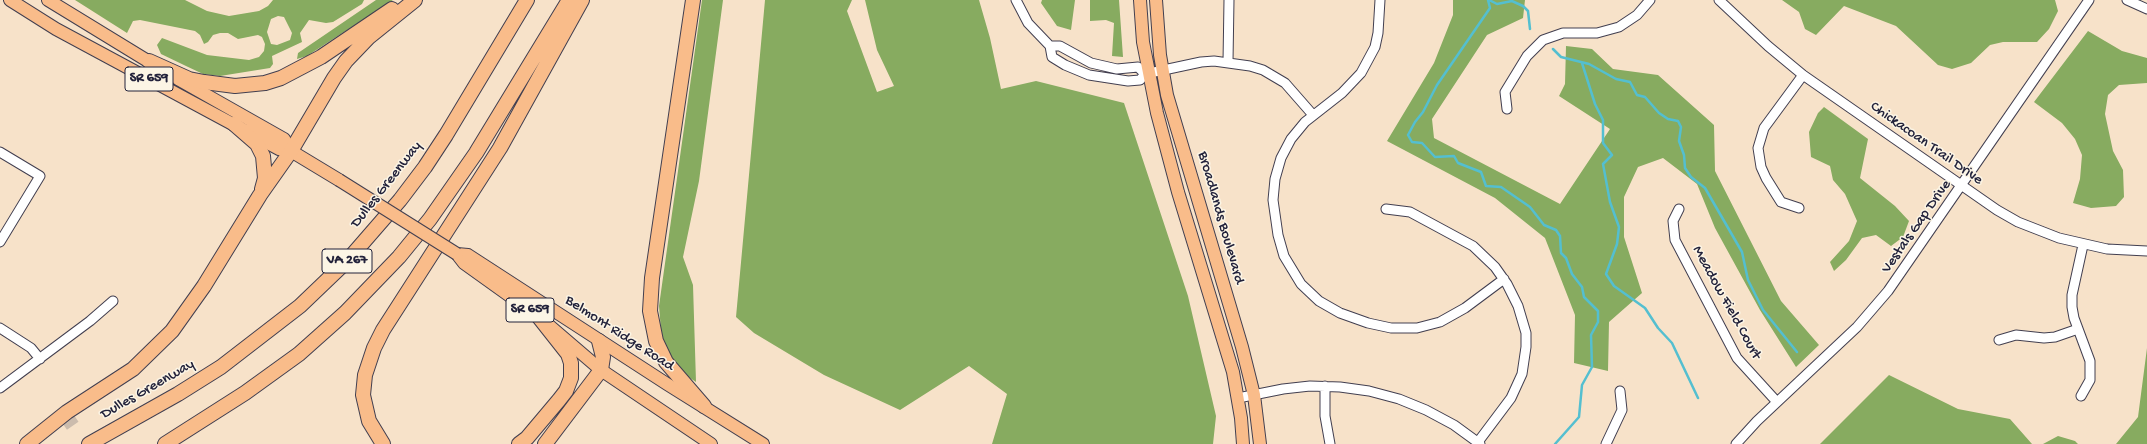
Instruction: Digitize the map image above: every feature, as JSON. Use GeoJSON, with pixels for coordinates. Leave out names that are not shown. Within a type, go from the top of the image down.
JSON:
{"type":"FeatureCollection","features":[{"type":"Feature","properties":{"kind":"highway"},"geometry":{"type":"LineString","coordinates":[[149,61],[189,79],[204,82],[235,86],[265,83],[281,78],[321,57],[405,0]]}},
{"type":"Feature","properties":{"kind":"highway"},"geometry":{"type":"LineString","coordinates":[[27,444],[102,389],[133,369],[172,331],[204,286],[260,195],[291,151],[334,78],[346,61],[369,37],[415,0]]}},
{"type":"Feature","properties":{"kind":"highway","name":"Dulles Greenway"},"geometry":{"type":"LineString","coordinates":[[89,444],[178,394],[221,367],[300,306],[347,261],[400,200],[425,167],[466,104],[527,0]]}},
{"type":"Feature","properties":{"kind":"highway","name":"VA 267"},"geometry":{"type":"LineString","coordinates":[[165,444],[245,393],[299,354],[345,313],[399,257],[430,219],[471,159],[569,0]]}},
{"type":"Feature","properties":{"kind":"highway"},"geometry":{"type":"LineString","coordinates":[[383,444],[369,421],[363,395],[365,375],[374,348],[383,330],[500,148],[582,0]]}},
{"type":"Feature","properties":{"kind":"highway"},"geometry":{"type":"LineString","coordinates":[[693,0],[652,278],[650,310],[656,341],[666,362],[704,406]]}},
{"type":"Feature","properties":{"kind":"highway"},"geometry":{"type":"LineString","coordinates":[[234,124],[256,144],[263,156],[265,178],[260,195]]}},
{"type":"Feature","properties":{"kind":"highway"},"geometry":{"type":"LineString","coordinates":[[519,444],[527,438],[559,400],[566,391],[571,378],[571,363],[568,354],[538,316]]}},
{"type":"Feature","properties":{"kind":"highway"},"geometry":{"type":"LineString","coordinates":[[545,444],[601,370],[604,357],[599,340]]}},
{"type":"Feature","properties":{"kind":"highway"},"geometry":{"type":"LineString","coordinates":[[79,413],[89,406],[102,389]]}},
{"type":"Feature","properties":{"kind":"highway"},"geometry":{"type":"LineString","coordinates":[[47,428],[63,424]]}},
{"type":"Feature","properties":{"kind":"main road","name":"Belmont Ridge Road"},"geometry":{"type":"LineString","coordinates":[[10,0],[56,29],[279,149],[291,151],[457,254],[464,263],[538,316],[601,370],[710,444]]}},
{"type":"Feature","properties":{"kind":"main road","name":"Belmont Ridge Road"},"geometry":{"type":"LineString","coordinates":[[48,0],[149,61],[284,139],[291,151]]}},
{"type":"Feature","properties":{"kind":"main road","name":"Broadlands Boulevard"},"geometry":{"type":"LineString","coordinates":[[1140,0],[1147,73],[1173,171],[1227,354],[1238,398],[1244,444]]}},
{"type":"Feature","properties":{"kind":"main road","name":"Broadlands Boulevard"},"geometry":{"type":"LineString","coordinates":[[1156,0],[1163,70],[1171,109],[1242,347],[1254,395],[1260,444]]}},
{"type":"Feature","properties":{"kind":"main road","name":"Belmont Ridge Road"},"geometry":{"type":"LineString","coordinates":[[457,254],[468,255],[763,444]]}},
{"type":"Feature","properties":{"kind":"street"},"geometry":{"type":"LineString","coordinates":[[1016,0],[1031,26],[1050,46],[1052,56],[1077,71],[1089,75],[1128,81],[1140,80],[1147,73],[1201,62],[1228,62],[1250,66],[1274,76],[1295,92],[1313,115]]}},
{"type":"Feature","properties":{"kind":"street"},"geometry":{"type":"LineString","coordinates":[[1228,0],[1228,62]]}},
{"type":"Feature","properties":{"kind":"street"},"geometry":{"type":"LineString","coordinates":[[1380,0],[1378,33],[1369,61],[1352,84],[1313,115],[1297,130],[1283,153],[1275,179],[1273,200],[1278,235],[1284,256],[1294,275],[1310,293],[1340,313],[1377,326],[1406,329],[1429,325],[1451,317],[1504,279]]}},
{"type":"Feature","properties":{"kind":"street"},"geometry":{"type":"LineString","coordinates":[[1507,108],[1505,92],[1527,56],[1543,40],[1563,33],[1597,33],[1619,27],[1637,15],[1650,0]]}},
{"type":"Feature","properties":{"kind":"street","name":"Chickacoan Trail Drive"},"geometry":{"type":"LineString","coordinates":[[1719,0],[1768,46],[1803,75],[1962,186],[2018,222],[2059,238],[2083,245],[2107,249],[2147,251]]}},
{"type":"Feature","properties":{"kind":"street","name":"Vestals Gap Drive"},"geometry":{"type":"LineString","coordinates":[[1736,444],[1777,402],[1873,310],[1902,273],[2089,0]]}},
{"type":"Feature","properties":{"kind":"street"},"geometry":{"type":"LineString","coordinates":[[2127,0],[2147,9]]}},
{"type":"Feature","properties":{"kind":"street"},"geometry":{"type":"LineString","coordinates":[[1050,46],[1060,46],[1091,63],[1117,69],[1138,67],[1147,73]]}},
{"type":"Feature","properties":{"kind":"street"},"geometry":{"type":"LineString","coordinates":[[1799,208],[1782,202],[1760,167],[1758,148],[1764,128],[1803,75]]}},
{"type":"Feature","properties":{"kind":"street"},"geometry":{"type":"LineString","coordinates":[[0,152],[40,176],[0,242]]}},
{"type":"Feature","properties":{"kind":"street"},"geometry":{"type":"LineString","coordinates":[[1238,398],[1283,389],[1325,386],[1354,389],[1399,399],[1439,417],[1479,443],[1511,398],[1522,374],[1525,360],[1526,340],[1523,320],[1504,279],[1485,256],[1461,238],[1410,212],[1386,209]]}},
{"type":"Feature","properties":{"kind":"street","name":"Meadow Field Court"},"geometry":{"type":"LineString","coordinates":[[1679,209],[1673,221],[1675,240],[1738,358],[1777,402]]}},
{"type":"Feature","properties":{"kind":"street"},"geometry":{"type":"LineString","coordinates":[[2081,396],[2087,388],[2091,371],[2088,354],[2074,318],[2072,295],[2083,245]]}},
{"type":"Feature","properties":{"kind":"street"},"geometry":{"type":"LineString","coordinates":[[0,388],[40,359],[113,301]]}},
{"type":"Feature","properties":{"kind":"street"},"geometry":{"type":"LineString","coordinates":[[0,328],[31,348],[40,359]]}},
{"type":"Feature","properties":{"kind":"street"},"geometry":{"type":"LineString","coordinates":[[1999,340],[2016,335],[2055,336],[2078,329]]}},
{"type":"Feature","properties":{"kind":"street"},"geometry":{"type":"LineString","coordinates":[[1325,386],[1325,416],[1330,444]]}},
{"type":"Feature","properties":{"kind":"street"},"geometry":{"type":"LineString","coordinates":[[1606,444],[1622,410],[1620,392]]}},
{"type":"Feature","properties":{"kind":"green space"},"geometry":{"type":"Polygon","coordinates":[[[75,0],[185,0],[207,11],[229,16],[259,11],[268,6],[273,0],[364,0],[362,4],[333,22],[326,23],[309,20],[300,33],[302,42],[272,56],[273,64],[270,68],[220,76],[203,74],[161,54],[157,45],[162,38],[207,55],[249,60],[259,57],[264,51],[265,44],[262,37],[258,35],[238,39],[228,33],[220,33],[213,35],[208,42],[204,44],[200,35],[195,31],[140,20],[133,21],[127,33],[75,0]],[[278,16],[271,19],[267,32],[271,44],[277,45],[290,40],[292,33],[284,17],[278,16]]]}},
{"type":"Feature","properties":{"kind":"green space"},"geometry":{"type":"Polygon","coordinates":[[[376,0],[393,0],[307,56],[297,59],[298,53],[376,0]]]}},
{"type":"Feature","properties":{"kind":"green space"},"geometry":{"type":"Polygon","coordinates":[[[702,0],[723,0],[699,181],[683,257],[693,285],[696,382],[675,368],[662,342],[659,306],[702,0]]]}},
{"type":"Feature","properties":{"kind":"green space"},"geometry":{"type":"Polygon","coordinates":[[[765,0],[852,0],[847,11],[877,92],[894,86],[877,50],[865,0],[979,0],[990,38],[1001,89],[1036,81],[1124,103],[1188,296],[1216,416],[1213,444],[992,444],[1007,394],[969,366],[900,410],[824,375],[754,333],[736,317],[765,0]]]}},
{"type":"Feature","properties":{"kind":"green space"},"geometry":{"type":"Polygon","coordinates":[[[1042,0],[1075,0],[1071,30],[1057,26],[1041,3],[1042,0]]]}},
{"type":"Feature","properties":{"kind":"green space"},"geometry":{"type":"Polygon","coordinates":[[[1090,0],[1119,0],[1123,57],[1112,56],[1114,23],[1106,20],[1090,21],[1090,0]]]}},
{"type":"Feature","properties":{"kind":"green space"},"geometry":{"type":"Polygon","coordinates":[[[1453,0],[1525,0],[1523,18],[1487,35],[1432,119],[1434,138],[1560,204],[1610,129],[1559,96],[1565,84],[1566,46],[1592,49],[1613,69],[1658,75],[1714,125],[1715,171],[1781,301],[1819,345],[1796,367],[1760,310],[1715,228],[1697,184],[1663,158],[1638,167],[1624,197],[1624,237],[1642,293],[1609,322],[1608,371],[1574,363],[1575,315],[1545,238],[1495,198],[1387,141],[1434,63],[1453,15],[1453,0]]]}},
{"type":"Feature","properties":{"kind":"green space"},"geometry":{"type":"Polygon","coordinates":[[[1782,0],[2055,0],[2058,11],[2049,29],[2037,42],[2003,42],[1990,45],[1971,63],[1952,69],[1938,65],[1896,26],[1844,6],[1816,35],[1805,29],[1799,12],[1782,0]]]}},
{"type":"Feature","properties":{"kind":"green space"},"geometry":{"type":"Polygon","coordinates":[[[2088,31],[2122,51],[2147,58],[2147,83],[2119,85],[2108,95],[2105,114],[2113,151],[2123,170],[2124,197],[2116,206],[2091,208],[2073,203],[2080,179],[2082,155],[2075,139],[2062,123],[2034,102],[2088,31]]]}},
{"type":"Feature","properties":{"kind":"green space"},"geometry":{"type":"Polygon","coordinates":[[[1824,107],[1868,139],[1860,178],[1895,206],[1909,221],[1903,237],[1891,246],[1876,235],[1862,238],[1846,260],[1834,271],[1830,262],[1849,241],[1857,221],[1845,194],[1833,180],[1830,166],[1811,157],[1809,132],[1818,113],[1824,107]]]}},
{"type":"Feature","properties":{"kind":"green space"},"geometry":{"type":"Polygon","coordinates":[[[2147,348],[2147,444],[2116,444],[2138,417],[2147,348]]]}},
{"type":"Feature","properties":{"kind":"green space"},"geometry":{"type":"Polygon","coordinates":[[[1889,375],[1958,409],[2010,419],[2032,444],[1820,444],[1889,375]]]}},
{"type":"Feature","properties":{"kind":"green space"},"geometry":{"type":"Polygon","coordinates":[[[2058,436],[2075,441],[2078,444],[2043,444],[2058,436]]]}},
{"type":"Feature","properties":{"kind":"waterway"},"geometry":{"type":"LineString","coordinates":[[1488,0],[1490,8],[1437,85],[1423,112],[1415,122],[1408,135],[1412,142],[1422,143],[1435,157],[1454,156],[1458,163],[1481,172],[1486,186],[1501,187],[1530,207],[1544,225],[1556,230],[1560,236],[1561,253],[1566,258],[1572,274],[1582,287],[1584,297],[1598,311],[1598,322],[1591,335],[1592,367],[1582,385],[1579,417],[1555,444]]}},
{"type":"Feature","properties":{"kind":"waterway"},"geometry":{"type":"LineString","coordinates":[[1489,0],[1497,4],[1512,1],[1523,6],[1528,11],[1530,29]]}},
{"type":"Feature","properties":{"kind":"waterway"},"geometry":{"type":"LineString","coordinates":[[1553,49],[1561,57],[1589,64],[1616,79],[1630,82],[1637,95],[1645,97],[1659,113],[1668,119],[1678,121],[1681,127],[1679,141],[1684,155],[1685,168],[1691,177],[1705,188],[1742,252],[1748,280],[1763,310],[1797,352]]}},
{"type":"Feature","properties":{"kind":"waterway"},"geometry":{"type":"LineString","coordinates":[[1582,63],[1595,104],[1603,120],[1603,143],[1612,155],[1603,164],[1610,202],[1619,227],[1617,244],[1606,274],[1614,286],[1645,308],[1658,328],[1672,343],[1698,398]]}},
{"type":"Feature","properties":{"kind":"tunnel"},"geometry":{"type":"LineString","coordinates":[[63,424],[79,413]]}}]}
